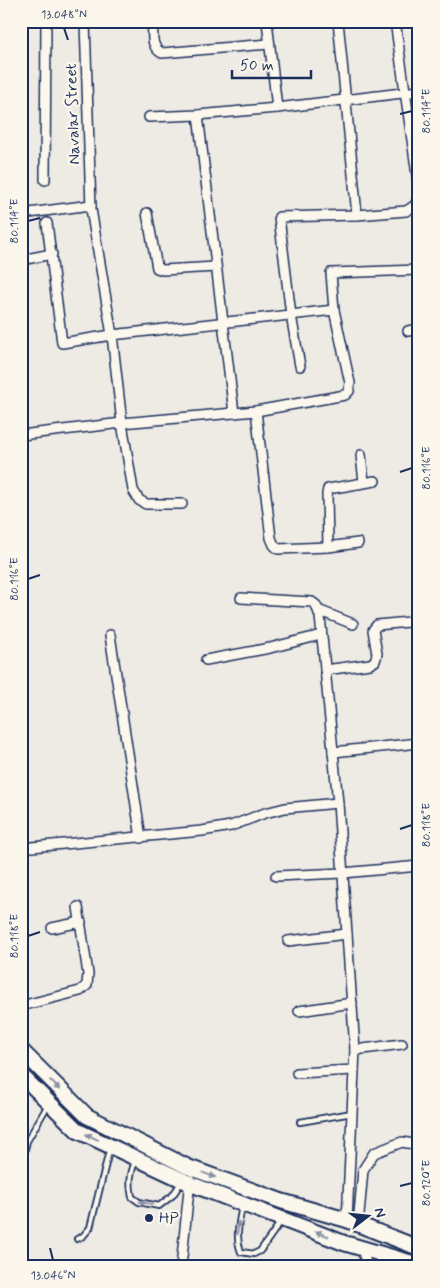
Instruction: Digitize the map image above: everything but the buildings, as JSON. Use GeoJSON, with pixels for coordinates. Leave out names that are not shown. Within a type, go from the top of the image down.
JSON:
{"type":"FeatureCollection","features":[{"type":"Feature","properties":{"kind":"main road"},"geometry":{"type":"LineString","coordinates":[[21,1050],[87,1116],[187,1177],[352,1222],[419,1248]]}},
{"type":"Feature","properties":{"kind":"main road"},"geometry":{"type":"LineString","coordinates":[[21,1075],[78,1131],[137,1158],[187,1177],[243,1204],[362,1248],[380,1260],[419,1265]]}},
{"type":"Feature","properties":{"kind":"street"},"geometry":{"type":"LineString","coordinates":[[45,180],[46,21]]}},
{"type":"Feature","properties":{"kind":"street","name":"Navalar Street"},"geometry":{"type":"LineString","coordinates":[[85,21],[90,205],[112,335],[122,423],[133,490],[139,500],[146,504],[182,504]]}},
{"type":"Feature","properties":{"kind":"street"},"geometry":{"type":"LineString","coordinates":[[153,21],[153,44],[156,50],[162,53],[270,44]]}},
{"type":"Feature","properties":{"kind":"street"},"geometry":{"type":"LineString","coordinates":[[267,21],[277,108]]}},
{"type":"Feature","properties":{"kind":"street"},"geometry":{"type":"LineString","coordinates":[[338,21],[357,215]]}},
{"type":"Feature","properties":{"kind":"street"},"geometry":{"type":"LineString","coordinates":[[395,21],[419,189]]}},
{"type":"Feature","properties":{"kind":"street"},"geometry":{"type":"LineString","coordinates":[[149,117],[277,108],[419,91]]}},
{"type":"Feature","properties":{"kind":"street"},"geometry":{"type":"LineString","coordinates":[[198,115],[234,414]]}},
{"type":"Feature","properties":{"kind":"street"},"geometry":{"type":"LineString","coordinates":[[300,366],[291,314],[279,217],[357,215],[406,210],[414,206],[419,199]]}},
{"type":"Feature","properties":{"kind":"street"},"geometry":{"type":"LineString","coordinates":[[21,214],[90,205]]}},
{"type":"Feature","properties":{"kind":"street"},"geometry":{"type":"LineString","coordinates":[[146,213],[157,268],[163,270],[216,267]]}},
{"type":"Feature","properties":{"kind":"street"},"geometry":{"type":"LineString","coordinates":[[47,223],[62,343],[112,335],[334,310]]}},
{"type":"Feature","properties":{"kind":"street"},"geometry":{"type":"LineString","coordinates":[[21,260],[52,254]]}},
{"type":"Feature","properties":{"kind":"street"},"geometry":{"type":"LineString","coordinates":[[21,435],[122,423],[234,414],[337,398],[345,395],[349,391],[350,383],[334,310],[331,273],[419,270]]}},
{"type":"Feature","properties":{"kind":"street"},"geometry":{"type":"LineString","coordinates":[[408,331],[419,329]]}},
{"type":"Feature","properties":{"kind":"street"},"geometry":{"type":"LineString","coordinates":[[256,411],[271,538],[274,545],[278,548],[328,547],[358,543]]}},
{"type":"Feature","properties":{"kind":"street"},"geometry":{"type":"LineString","coordinates":[[361,455],[364,482]]}},
{"type":"Feature","properties":{"kind":"street"},"geometry":{"type":"LineString","coordinates":[[328,547],[328,489],[375,481]]}},
{"type":"Feature","properties":{"kind":"street"},"geometry":{"type":"LineString","coordinates":[[241,598],[312,602],[318,610],[338,803],[355,1050],[352,1113],[352,1222]]}},
{"type":"Feature","properties":{"kind":"street"},"geometry":{"type":"LineString","coordinates":[[318,610],[353,624]]}},
{"type":"Feature","properties":{"kind":"street"},"geometry":{"type":"LineString","coordinates":[[325,670],[370,664],[375,661],[374,630],[377,625],[419,621]]}},
{"type":"Feature","properties":{"kind":"street"},"geometry":{"type":"LineString","coordinates":[[110,635],[141,838]]}},
{"type":"Feature","properties":{"kind":"street"},"geometry":{"type":"LineString","coordinates":[[206,660],[270,648],[322,635]]}},
{"type":"Feature","properties":{"kind":"street"},"geometry":{"type":"LineString","coordinates":[[333,752],[419,743]]}},
{"type":"Feature","properties":{"kind":"street"},"geometry":{"type":"LineString","coordinates":[[21,848],[202,831],[231,826],[272,811],[338,803]]}},
{"type":"Feature","properties":{"kind":"street"},"geometry":{"type":"LineString","coordinates":[[276,876],[343,873],[419,866]]}},
{"type":"Feature","properties":{"kind":"street"},"geometry":{"type":"LineString","coordinates":[[21,1006],[80,991],[87,985],[88,974],[78,907]]}},
{"type":"Feature","properties":{"kind":"street"},"geometry":{"type":"LineString","coordinates":[[52,928],[81,922]]}},
{"type":"Feature","properties":{"kind":"street"},"geometry":{"type":"LineString","coordinates":[[288,941],[347,934]]}},
{"type":"Feature","properties":{"kind":"street"},"geometry":{"type":"LineString","coordinates":[[300,1010],[352,1003]]}},
{"type":"Feature","properties":{"kind":"street"},"geometry":{"type":"LineString","coordinates":[[355,1050],[402,1044]]}},
{"type":"Feature","properties":{"kind":"street"},"geometry":{"type":"LineString","coordinates":[[297,1073],[354,1070]]}},
{"type":"Feature","properties":{"kind":"street"},"geometry":{"type":"LineString","coordinates":[[352,1222],[363,1170],[374,1153],[402,1142],[419,1145]]}},
{"type":"Feature","properties":{"kind":"street"},"geometry":{"type":"LineString","coordinates":[[181,1267],[187,1177]]}},
{"type":"Feature","properties":{"kind":"street"},"geometry":{"type":"LineString","coordinates":[[362,1248],[367,1267]]}},
{"type":"Feature","properties":{"kind":"lane"},"geometry":{"type":"LineString","coordinates":[[21,1165],[27,1141],[49,1103]]}},
{"type":"Feature","properties":{"kind":"lane"},"geometry":{"type":"LineString","coordinates":[[300,1122],[352,1113]]}},
{"type":"Feature","properties":{"kind":"lane"},"geometry":{"type":"LineString","coordinates":[[77,1239],[83,1236],[90,1228],[110,1146]]}},
{"type":"Feature","properties":{"kind":"lane"},"geometry":{"type":"LineString","coordinates":[[137,1158],[129,1181],[132,1197],[139,1202],[159,1206],[173,1195],[187,1177]]}},
{"type":"Feature","properties":{"kind":"lane"},"geometry":{"type":"LineString","coordinates":[[243,1204],[237,1234],[241,1252],[254,1254],[260,1251],[282,1219]]}},
{"type":"Feature","properties":{"kind":"lane"},"geometry":{"type":"LineString","coordinates":[[21,1206],[24,1230],[23,1254]]}},
{"type":"Feature","properties":{"kind":"place","name":"HP"},"geometry":{"type":"Point","coordinates":[149,1218]}}]}
